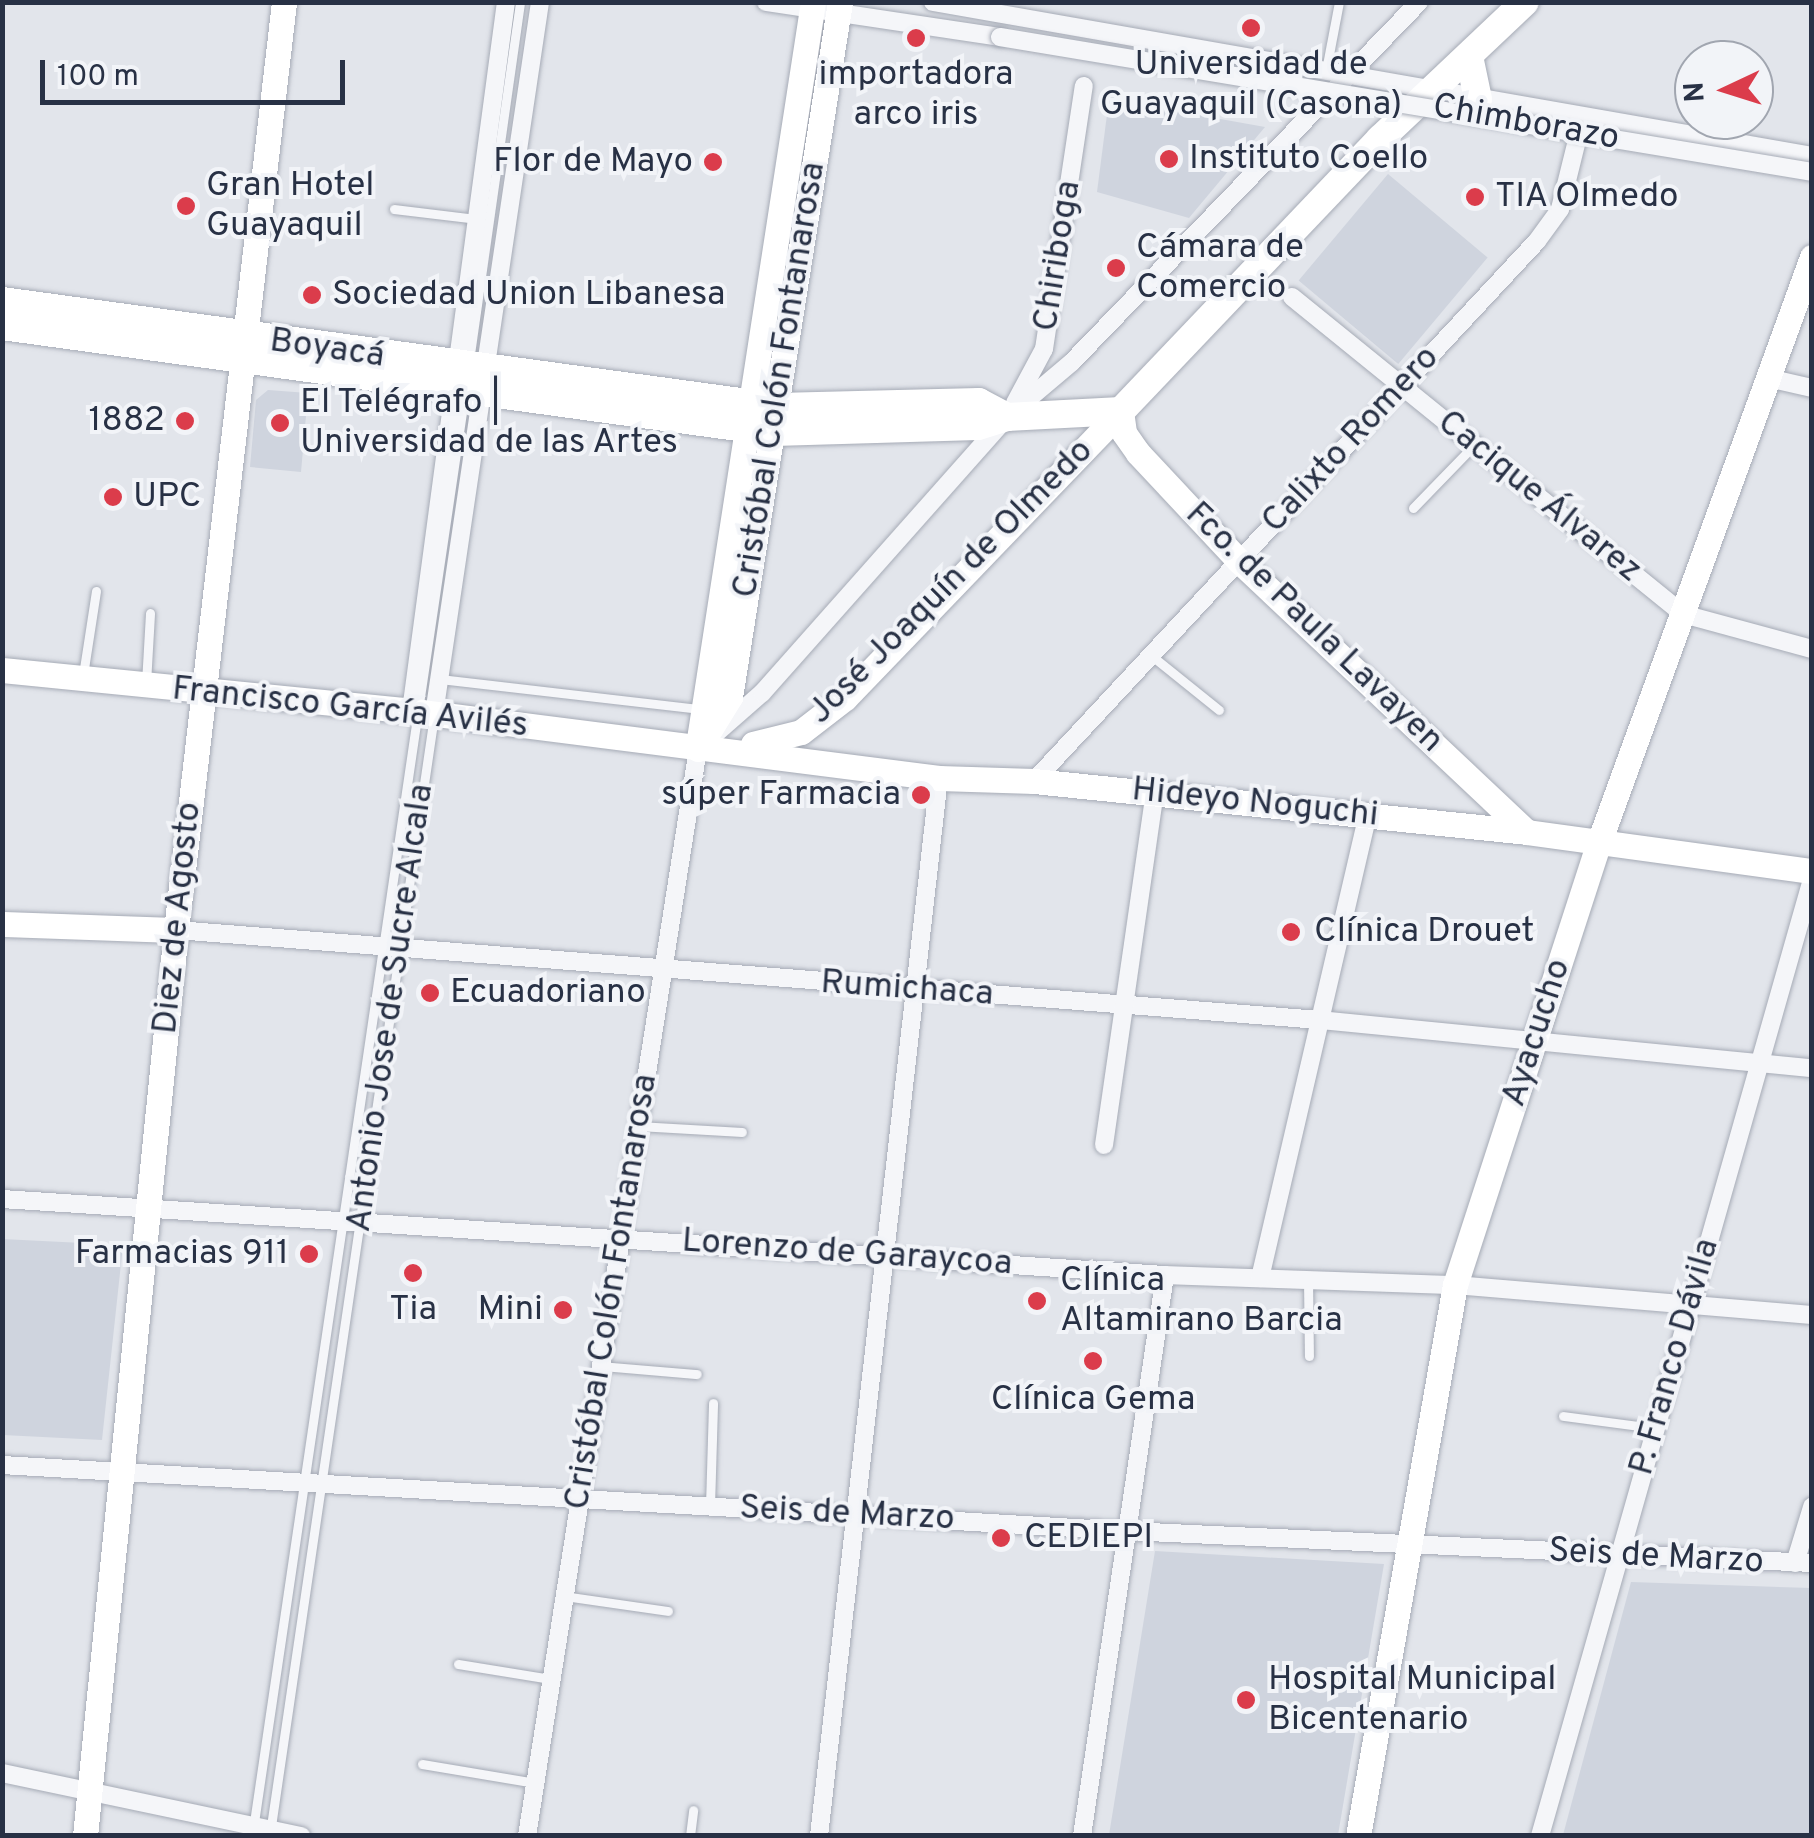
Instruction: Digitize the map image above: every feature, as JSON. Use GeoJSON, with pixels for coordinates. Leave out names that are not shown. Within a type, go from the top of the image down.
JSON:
{"type":"FeatureCollection","features":[{"type":"Feature","properties":{"kind":"main road","name":"José Joaquín de Olmedo"},"geometry":{"type":"LineString","coordinates":[[1121,410],[1432,90],[1525,2]]}},
{"type":"Feature","properties":{"kind":"main road"},"geometry":{"type":"LineString","coordinates":[[1469,56],[1478,99]]}},
{"type":"Feature","properties":{"kind":"main road","name":"Boyacá"},"geometry":{"type":"LineString","coordinates":[[2,301],[243,350]]}},
{"type":"Feature","properties":{"kind":"main road","name":"Boyacá"},"geometry":{"type":"LineString","coordinates":[[2,326],[243,350],[763,419],[979,402],[1006,416],[1121,410]]}},
{"type":"Feature","properties":{"kind":"street","name":"Diez de Agosto"},"geometry":{"type":"LineString","coordinates":[[85,1836],[118,1472],[176,930],[284,2]]}},
{"type":"Feature","properties":{"kind":"street","name":"Antonio Jose de Sucre Alcala"},"geometry":{"type":"LineString","coordinates":[[422,713],[440,679],[468,380],[477,218],[506,2]]}},
{"type":"Feature","properties":{"kind":"street","name":"Antonio Jose de Sucre Alcala"},"geometry":{"type":"LineString","coordinates":[[422,713],[468,380],[540,2]]}},
{"type":"Feature","properties":{"kind":"street","name":"Chimborazo"},"geometry":{"type":"LineString","coordinates":[[766,2],[839,7],[1812,172]]}},
{"type":"Feature","properties":{"kind":"street","name":"Chimborazo"},"geometry":{"type":"LineString","coordinates":[[933,2],[1345,78],[1812,156]]}},
{"type":"Feature","properties":{"kind":"street","name":"José Joaquín de Olmedo"},"geometry":{"type":"LineString","coordinates":[[698,749],[762,693],[1006,416],[1072,362],[1419,2]]}},
{"type":"Feature","properties":{"kind":"street","name":"Cristóbal Colón Fontanarosa"},"geometry":{"type":"LineString","coordinates":[[698,749],[730,697],[812,6]]}},
{"type":"Feature","properties":{"kind":"street","name":"Cristóbal Colón Fontanarosa"},"geometry":{"type":"LineString","coordinates":[[527,1836],[704,709],[763,419],[839,7]]}},
{"type":"Feature","properties":{"kind":"street","name":"Chiriboga"},"geometry":{"type":"LineString","coordinates":[[1006,416],[1044,349],[1084,86]]}},
{"type":"Feature","properties":{"kind":"street","name":"Calixto Romero"},"geometry":{"type":"LineString","coordinates":[[1034,782],[1402,386],[1560,209],[1582,118]]}},
{"type":"Feature","properties":{"kind":"street","name":"Ayacucho"},"geometry":{"type":"LineString","coordinates":[[1358,1836],[1454,1285],[1598,845],[1812,257]]}},
{"type":"Feature","properties":{"kind":"street","name":"Cacique Álvarez"},"geometry":{"type":"LineString","coordinates":[[1292,297],[1683,614],[1812,649]]}},
{"type":"Feature","properties":{"kind":"street"},"geometry":{"type":"LineString","coordinates":[[1768,378],[1812,388]]}},
{"type":"Feature","properties":{"kind":"street","name":"José Joaquín de Olmedo"},"geometry":{"type":"LineString","coordinates":[[698,749],[774,742],[824,717],[1121,410]]}},
{"type":"Feature","properties":{"kind":"street","name":"Fco. de Paula Lavayen"},"geometry":{"type":"LineString","coordinates":[[1121,410],[1124,433],[1138,454],[1239,561],[1527,832]]}},
{"type":"Feature","properties":{"kind":"street","name":"Francisco García Avilés"},"geometry":{"type":"LineString","coordinates":[[2,670],[422,713],[698,749]]}},
{"type":"Feature","properties":{"kind":"street","name":"Hideyo Noguchi"},"geometry":{"type":"LineString","coordinates":[[698,749],[822,759],[938,778],[1034,782],[1368,814],[1527,832],[1812,875]]}},
{"type":"Feature","properties":{"kind":"street"},"geometry":{"type":"LineString","coordinates":[[819,1836],[860,1514],[912,989],[938,778]]}},
{"type":"Feature","properties":{"kind":"street"},"geometry":{"type":"LineString","coordinates":[[1104,1146],[1155,793]]}},
{"type":"Feature","properties":{"kind":"street"},"geometry":{"type":"LineString","coordinates":[[1260,1278],[1368,814]]}},
{"type":"Feature","properties":{"kind":"street","name":"P. Franco Dávila"},"geometry":{"type":"LineString","coordinates":[[1540,1836],[1812,875]]}},
{"type":"Feature","properties":{"kind":"street","name":"Rumichaca"},"geometry":{"type":"LineString","coordinates":[[2,924],[176,930],[394,946],[663,972],[1320,1020],[1533,1044],[1812,1068]]}},
{"type":"Feature","properties":{"kind":"street","name":"Lorenzo de Garaycoa"},"geometry":{"type":"LineString","coordinates":[[2,1199],[339,1218],[1165,1275],[1454,1285],[1812,1315]]}},
{"type":"Feature","properties":{"kind":"street"},"geometry":{"type":"LineString","coordinates":[[1082,1836],[1165,1275]]}},
{"type":"Feature","properties":{"kind":"street","name":"Seis de Marzo"},"geometry":{"type":"LineString","coordinates":[[2,1464],[1127,1531],[1804,1563]]}},
{"type":"Feature","properties":{"kind":"street"},"geometry":{"type":"LineString","coordinates":[[1804,1563],[1812,1508]]}},
{"type":"Feature","properties":{"kind":"street"},"geometry":{"type":"LineString","coordinates":[[2,1773],[262,1831],[301,1836]]}},
{"type":"Feature","properties":{"kind":"lane","name":"Antonio Jose de Sucre Alcala"},"geometry":{"type":"LineString","coordinates":[[468,380],[520,2]]}},
{"type":"Feature","properties":{"kind":"lane"},"geometry":{"type":"LineString","coordinates":[[1325,73],[1339,2]]}},
{"type":"Feature","properties":{"kind":"lane"},"geometry":{"type":"LineString","coordinates":[[394,209],[477,218]]}},
{"type":"Feature","properties":{"kind":"lane","name":"Boyacá"},"geometry":{"type":"LineString","coordinates":[[2,315],[243,350]]}},
{"type":"Feature","properties":{"kind":"lane"},"geometry":{"type":"LineString","coordinates":[[1414,508],[1475,444]]}},
{"type":"Feature","properties":{"kind":"lane"},"geometry":{"type":"LineString","coordinates":[[83,678],[96,591]]}},
{"type":"Feature","properties":{"kind":"lane"},"geometry":{"type":"LineString","coordinates":[[146,686],[150,613]]}},
{"type":"Feature","properties":{"kind":"lane"},"geometry":{"type":"LineString","coordinates":[[1152,656],[1219,710]]}},
{"type":"Feature","properties":{"kind":"lane"},"geometry":{"type":"LineString","coordinates":[[440,679],[704,709]]}},
{"type":"Feature","properties":{"kind":"lane","name":"Antonio Jose de Sucre Alcala"},"geometry":{"type":"LineString","coordinates":[[262,1831],[313,1482],[360,1220],[422,713]]}},
{"type":"Feature","properties":{"kind":"lane","name":"Antonio Jose de Sucre Alcala"},"geometry":{"type":"LineString","coordinates":[[262,1831],[313,1482],[339,1218],[394,946]]}},
{"type":"Feature","properties":{"kind":"lane"},"geometry":{"type":"LineString","coordinates":[[638,1126],[742,1132]]}},
{"type":"Feature","properties":{"kind":"lane"},"geometry":{"type":"LineString","coordinates":[[1308,1279],[1308,1356]]}},
{"type":"Feature","properties":{"kind":"lane"},"geometry":{"type":"LineString","coordinates":[[601,1366],[697,1374]]}},
{"type":"Feature","properties":{"kind":"lane"},"geometry":{"type":"LineString","coordinates":[[710,1506],[712,1402]]}},
{"type":"Feature","properties":{"kind":"lane"},"geometry":{"type":"LineString","coordinates":[[1563,1416],[1654,1428]]}},
{"type":"Feature","properties":{"kind":"lane"},"geometry":{"type":"LineString","coordinates":[[564,1596],[668,1611]]}},
{"type":"Feature","properties":{"kind":"lane"},"geometry":{"type":"LineString","coordinates":[[458,1664],[551,1679]]}},
{"type":"Feature","properties":{"kind":"lane"},"geometry":{"type":"LineString","coordinates":[[422,1764],[535,1782]]}},
{"type":"Feature","properties":{"kind":"lane"},"geometry":{"type":"LineString","coordinates":[[690,1836],[693,1810]]}},
{"type":"Feature","properties":{"kind":"shaded area","name":"Instituto Coello"},"geometry":{"type":"Polygon","coordinates":[[[1109,99],[1265,127],[1189,218],[1097,192],[1109,99]]]}},
{"type":"Feature","properties":{"kind":"shaded area"},"geometry":{"type":"Polygon","coordinates":[[[1388,174],[1488,258],[1398,364],[1299,280],[1388,174]]]}},
{"type":"Feature","properties":{"kind":"shaded area","name":"El Telégrafo | Universidad de las Artes"},"geometry":{"type":"Polygon","coordinates":[[[268,390],[308,393],[301,472],[250,467],[256,400],[268,390]]]}},
{"type":"Feature","properties":{"kind":"shaded area"},"geometry":{"type":"Polygon","coordinates":[[[2,1239],[123,1245],[102,1440],[3,1435],[2,1239]]]}},
{"type":"Feature","properties":{"kind":"shaded area","name":"Hospital Municipal Bicentenario"},"geometry":{"type":"Polygon","coordinates":[[[1155,1551],[1384,1564],[1338,1835],[1109,1835],[1155,1551]]]}},
{"type":"Feature","properties":{"kind":"shaded area"},"geometry":{"type":"Polygon","coordinates":[[[1631,1582],[1811,1588],[1811,1835],[1563,1835],[1631,1582]]]}},
{"type":"Feature","properties":{"kind":"place","name":"Universidad de Guayaquil (Casona)"},"geometry":{"type":"Point","coordinates":[1251,28]}},
{"type":"Feature","properties":{"kind":"place","name":"importadora arco iris"},"geometry":{"type":"Point","coordinates":[916,38]}},
{"type":"Feature","properties":{"kind":"place","name":"Instituto Coello"},"geometry":{"type":"Point","coordinates":[1169,159]}},
{"type":"Feature","properties":{"kind":"place","name":"Flor de Mayo"},"geometry":{"type":"Point","coordinates":[713,162]}},
{"type":"Feature","properties":{"kind":"place","name":"TIA Olmedo"},"geometry":{"type":"Point","coordinates":[1475,197]}},
{"type":"Feature","properties":{"kind":"place","name":"Gran Hotel Guayaquil"},"geometry":{"type":"Point","coordinates":[186,206]}},
{"type":"Feature","properties":{"kind":"place","name":"Cámara de Comercio"},"geometry":{"type":"Point","coordinates":[1116,268]}},
{"type":"Feature","properties":{"kind":"place","name":"Sociedad Union Libanesa"},"geometry":{"type":"Point","coordinates":[312,295]}},
{"type":"Feature","properties":{"kind":"place","name":"1882"},"geometry":{"type":"Point","coordinates":[185,421]}},
{"type":"Feature","properties":{"kind":"place","name":"El Telégrafo | Universidad de las Artes"},"geometry":{"type":"Point","coordinates":[280,423]}},
{"type":"Feature","properties":{"kind":"place","name":"UPC"},"geometry":{"type":"Point","coordinates":[113,497]}},
{"type":"Feature","properties":{"kind":"place","name":"súper Farmacia"},"geometry":{"type":"Point","coordinates":[921,795]}},
{"type":"Feature","properties":{"kind":"place","name":"Clínica Drouet"},"geometry":{"type":"Point","coordinates":[1291,932]}},
{"type":"Feature","properties":{"kind":"place","name":"Ecuadoriano"},"geometry":{"type":"Point","coordinates":[430,993]}},
{"type":"Feature","properties":{"kind":"place","name":"Farmacias 911"},"geometry":{"type":"Point","coordinates":[309,1254]}},
{"type":"Feature","properties":{"kind":"place","name":"Tia"},"geometry":{"type":"Point","coordinates":[413,1273]}},
{"type":"Feature","properties":{"kind":"place","name":"Clínica Altamirano Barcia"},"geometry":{"type":"Point","coordinates":[1037,1301]}},
{"type":"Feature","properties":{"kind":"place","name":"Mini"},"geometry":{"type":"Point","coordinates":[563,1310]}},
{"type":"Feature","properties":{"kind":"place","name":"Clínica Gema"},"geometry":{"type":"Point","coordinates":[1093,1361]}},
{"type":"Feature","properties":{"kind":"place","name":"CEDIEPI"},"geometry":{"type":"Point","coordinates":[1001,1538]}},
{"type":"Feature","properties":{"kind":"place","name":"Hospital Municipal Bicentenario"},"geometry":{"type":"Point","coordinates":[1246,1700]}}]}
